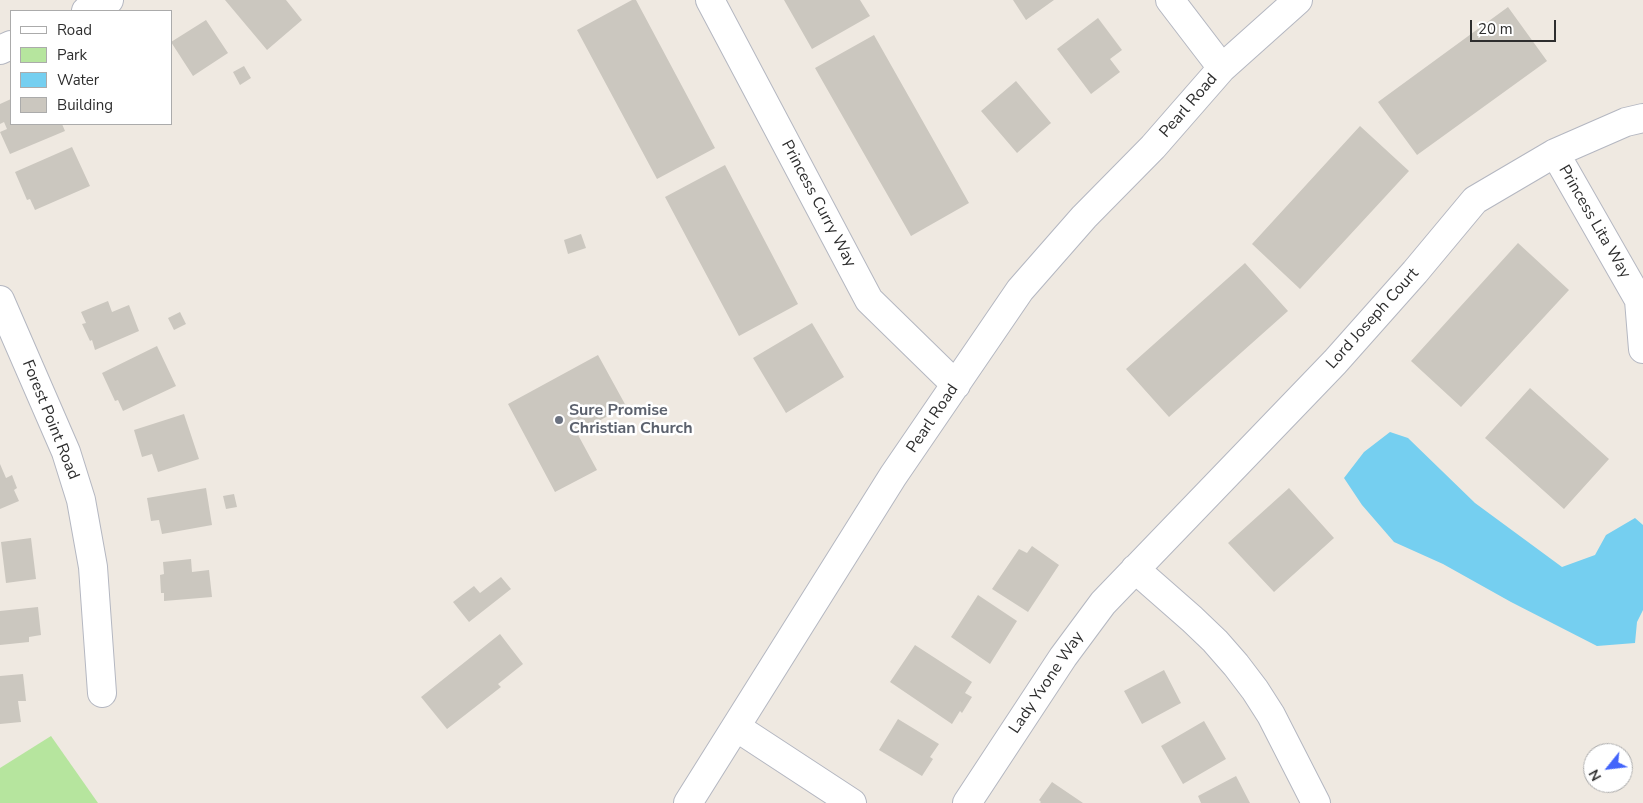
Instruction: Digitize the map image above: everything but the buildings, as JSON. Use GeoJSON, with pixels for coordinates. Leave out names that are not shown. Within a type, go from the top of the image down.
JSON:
{"type":"FeatureCollection","features":[{"type":"Feature","properties":{"kind":"street"},"geometry":{"type":"LineString","coordinates":[[88,10],[109,0]]}},
{"type":"Feature","properties":{"kind":"street","name":"Princess Curry Way"},"geometry":{"type":"LineString","coordinates":[[710,0],[869,300],[956,386]]}},
{"type":"Feature","properties":{"kind":"street","name":"Pearl Road"},"geometry":{"type":"LineString","coordinates":[[1170,0],[1222,68]]}},
{"type":"Feature","properties":{"kind":"street","name":"Pearl Road"},"geometry":{"type":"LineString","coordinates":[[688,803],[894,476],[1020,290],[1084,217],[1154,147],[1222,68],[1298,0]]}},
{"type":"Feature","properties":{"kind":"street","name":"Lord Joseph Court"},"geometry":{"type":"LineString","coordinates":[[1135,569],[1335,362],[1415,272],[1475,200],[1555,153],[1626,122],[1643,118]]}},
{"type":"Feature","properties":{"kind":"street","name":"Princess Lita Way"},"geometry":{"type":"LineString","coordinates":[[1555,153],[1638,300],[1643,349]]}},
{"type":"Feature","properties":{"kind":"street","name":"Forest Point Road"},"geometry":{"type":"LineString","coordinates":[[0,300],[66,452],[81,500],[94,567],[102,694]]}},
{"type":"Feature","properties":{"kind":"street"},"geometry":{"type":"LineString","coordinates":[[1135,569],[1204,630],[1236,665],[1271,715],[1316,803]]}},
{"type":"Feature","properties":{"kind":"street","name":"Lady Yvone Way"},"geometry":{"type":"LineString","coordinates":[[967,803],[1063,657],[1103,603],[1135,569]]}},
{"type":"Feature","properties":{"kind":"street"},"geometry":{"type":"LineString","coordinates":[[736,728],[852,803]]}},
{"type":"Feature","properties":{"kind":"green space"},"geometry":{"type":"Polygon","coordinates":[[[51,736],[98,803],[0,803],[0,768],[51,736]]]}},
{"type":"Feature","properties":{"kind":"water"},"geometry":{"type":"Polygon","coordinates":[[[1390,432],[1408,438],[1475,503],[1562,567],[1595,555],[1606,535],[1635,518],[1643,525],[1643,610],[1637,622],[1635,643],[1597,646],[1511,602],[1443,564],[1394,542],[1362,505],[1344,478],[1364,452],[1390,432]]]}},
{"type":"Feature","properties":{"kind":"place","name":"Sure Promise Christian Church"},"geometry":{"type":"Point","coordinates":[559,420]}}]}
